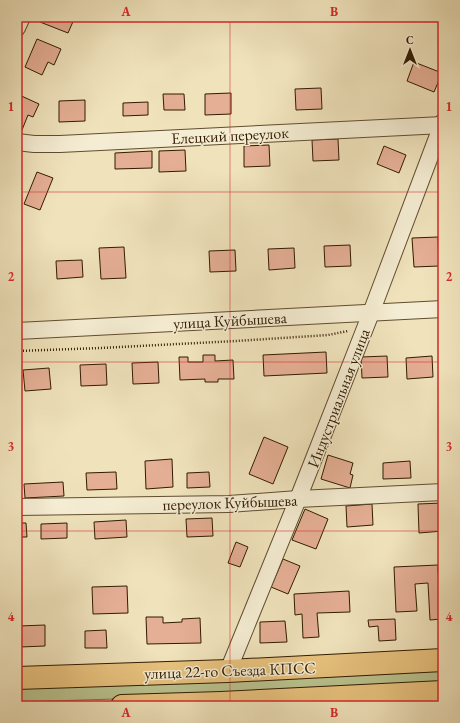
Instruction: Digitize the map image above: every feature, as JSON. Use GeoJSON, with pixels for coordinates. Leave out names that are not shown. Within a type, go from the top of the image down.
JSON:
{"type":"FeatureCollection","features":[{"type":"Feature","properties":{"kind":"main road","name":"улица 22-го Съезда КПСС"},"geometry":{"type":"LineString","coordinates":[[17,678],[228,671],[443,660]]}},
{"type":"Feature","properties":{"kind":"main road","name":"улица 22-го Съезда КПСС"},"geometry":{"type":"LineString","coordinates":[[122,706],[229,703],[443,692]]}},
{"type":"Feature","properties":{"kind":"street"},"geometry":{"type":"LineString","coordinates":[[17,28],[22,17]]}},
{"type":"Feature","properties":{"kind":"street","name":"Елецкий переулок"},"geometry":{"type":"LineString","coordinates":[[17,142],[34,144],[60,144],[443,124]]}},
{"type":"Feature","properties":{"kind":"street","name":"Индустриальная улица"},"geometry":{"type":"LineString","coordinates":[[228,671],[369,320],[443,124]]}},
{"type":"Feature","properties":{"kind":"street","name":"улица Куйбышева"},"geometry":{"type":"LineString","coordinates":[[17,331],[369,320],[443,309]]}},
{"type":"Feature","properties":{"kind":"street","name":"переулок Куйбышева"},"geometry":{"type":"LineString","coordinates":[[17,507],[229,504],[443,492]]}},
{"type":"Feature","properties":{"kind":"path"},"geometry":{"type":"LineString","coordinates":[[17,351],[101,348],[328,334],[369,320]]}},
{"type":"Feature","properties":{"kind":"green space"},"geometry":{"type":"Polygon","coordinates":[[[443,667],[443,684],[214,696],[17,702],[17,687],[443,667]]]}},
{"type":"Feature","properties":{"kind":"building"},"geometry":{"type":"Polygon","coordinates":[[[42,17],[75,17],[68,33],[40,22],[42,17]]]}},
{"type":"Feature","properties":{"kind":"building"},"geometry":{"type":"Polygon","coordinates":[[[37,39],[61,49],[54,65],[48,62],[42,75],[25,67],[37,39]]]}},
{"type":"Feature","properties":{"kind":"building"},"geometry":{"type":"Polygon","coordinates":[[[414,62],[442,73],[434,92],[407,81],[414,62]]]}},
{"type":"Feature","properties":{"kind":"building"},"geometry":{"type":"Polygon","coordinates":[[[321,88],[322,109],[296,110],[295,89],[321,88]]]}},
{"type":"Feature","properties":{"kind":"building"},"geometry":{"type":"Polygon","coordinates":[[[231,93],[231,114],[205,115],[205,94],[231,93]]]}},
{"type":"Feature","properties":{"kind":"building"},"geometry":{"type":"Polygon","coordinates":[[[17,94],[39,104],[33,117],[28,115],[22,130],[17,128],[17,94]]]}},
{"type":"Feature","properties":{"kind":"building"},"geometry":{"type":"Polygon","coordinates":[[[163,94],[184,94],[185,110],[164,110],[163,94]]]}},
{"type":"Feature","properties":{"kind":"building"},"geometry":{"type":"Polygon","coordinates":[[[85,100],[85,121],[59,122],[59,101],[85,100]]]}},
{"type":"Feature","properties":{"kind":"building"},"geometry":{"type":"Polygon","coordinates":[[[148,102],[148,115],[123,116],[123,103],[148,102]]]}},
{"type":"Feature","properties":{"kind":"building"},"geometry":{"type":"Polygon","coordinates":[[[338,139],[339,160],[313,161],[312,140],[338,139]]]}},
{"type":"Feature","properties":{"kind":"building"},"geometry":{"type":"Polygon","coordinates":[[[269,145],[270,166],[244,167],[244,146],[269,145]]]}},
{"type":"Feature","properties":{"kind":"building"},"geometry":{"type":"Polygon","coordinates":[[[384,146],[406,155],[399,173],[377,164],[384,146]]]}},
{"type":"Feature","properties":{"kind":"building"},"geometry":{"type":"Polygon","coordinates":[[[185,150],[186,171],[159,172],[159,151],[185,150]]]}},
{"type":"Feature","properties":{"kind":"building"},"geometry":{"type":"Polygon","coordinates":[[[152,151],[152,168],[115,169],[115,153],[152,151]]]}},
{"type":"Feature","properties":{"kind":"building"},"geometry":{"type":"Polygon","coordinates":[[[37,172],[53,178],[40,210],[24,204],[37,172]]]}},
{"type":"Feature","properties":{"kind":"building"},"geometry":{"type":"Polygon","coordinates":[[[438,237],[439,266],[414,267],[412,238],[438,237]]]}},
{"type":"Feature","properties":{"kind":"building"},"geometry":{"type":"Polygon","coordinates":[[[350,245],[351,266],[325,267],[324,246],[350,245]]]}},
{"type":"Feature","properties":{"kind":"building"},"geometry":{"type":"Polygon","coordinates":[[[124,247],[126,278],[101,279],[99,248],[124,247]]]}},
{"type":"Feature","properties":{"kind":"building"},"geometry":{"type":"Polygon","coordinates":[[[294,248],[295,268],[269,270],[268,249],[294,248]]]}},
{"type":"Feature","properties":{"kind":"building"},"geometry":{"type":"Polygon","coordinates":[[[235,250],[236,271],[210,272],[209,251],[235,250]]]}},
{"type":"Feature","properties":{"kind":"building"},"geometry":{"type":"Polygon","coordinates":[[[82,260],[83,277],[57,279],[56,261],[82,260]]]}},
{"type":"Feature","properties":{"kind":"building"},"geometry":{"type":"Polygon","coordinates":[[[326,352],[327,373],[264,376],[263,355],[326,352]]]}},
{"type":"Feature","properties":{"kind":"building"},"geometry":{"type":"Polygon","coordinates":[[[203,355],[215,355],[215,361],[233,360],[234,379],[218,379],[218,382],[205,382],[205,379],[180,380],[179,357],[188,357],[188,362],[203,362],[203,355]]]}},
{"type":"Feature","properties":{"kind":"building"},"geometry":{"type":"Polygon","coordinates":[[[387,356],[388,377],[362,378],[361,357],[387,356]]]}},
{"type":"Feature","properties":{"kind":"building"},"geometry":{"type":"Polygon","coordinates":[[[432,356],[433,377],[407,379],[406,358],[432,356]]]}},
{"type":"Feature","properties":{"kind":"building"},"geometry":{"type":"Polygon","coordinates":[[[158,362],[159,383],[133,384],[132,363],[158,362]]]}},
{"type":"Feature","properties":{"kind":"building"},"geometry":{"type":"Polygon","coordinates":[[[106,364],[107,385],[81,386],[80,365],[106,364]]]}},
{"type":"Feature","properties":{"kind":"building"},"geometry":{"type":"Polygon","coordinates":[[[49,368],[51,389],[25,391],[23,370],[49,368]]]}},
{"type":"Feature","properties":{"kind":"building"},"geometry":{"type":"Polygon","coordinates":[[[264,437],[288,447],[273,484],[249,474],[264,437]]]}},
{"type":"Feature","properties":{"kind":"building"},"geometry":{"type":"Polygon","coordinates":[[[328,455],[353,463],[350,474],[353,475],[350,488],[321,479],[328,455]]]}},
{"type":"Feature","properties":{"kind":"building"},"geometry":{"type":"Polygon","coordinates":[[[172,459],[173,487],[146,489],[145,461],[172,459]]]}},
{"type":"Feature","properties":{"kind":"building"},"geometry":{"type":"Polygon","coordinates":[[[410,461],[411,478],[383,479],[383,463],[410,461]]]}},
{"type":"Feature","properties":{"kind":"building"},"geometry":{"type":"Polygon","coordinates":[[[116,472],[117,489],[87,490],[86,473],[116,472]]]}},
{"type":"Feature","properties":{"kind":"building"},"geometry":{"type":"Polygon","coordinates":[[[209,472],[210,487],[187,488],[187,473],[209,472]]]}},
{"type":"Feature","properties":{"kind":"building"},"geometry":{"type":"Polygon","coordinates":[[[63,482],[64,496],[25,498],[24,484],[63,482]]]}},
{"type":"Feature","properties":{"kind":"building"},"geometry":{"type":"Polygon","coordinates":[[[443,503],[443,531],[419,533],[418,504],[443,503]]]}},
{"type":"Feature","properties":{"kind":"building"},"geometry":{"type":"Polygon","coordinates":[[[372,504],[373,525],[347,527],[346,506],[372,504]]]}},
{"type":"Feature","properties":{"kind":"building"},"geometry":{"type":"Polygon","coordinates":[[[305,509],[328,519],[316,549],[292,540],[305,509]]]}},
{"type":"Feature","properties":{"kind":"building"},"geometry":{"type":"Polygon","coordinates":[[[212,518],[213,536],[187,537],[186,519],[212,518]]]}},
{"type":"Feature","properties":{"kind":"building"},"geometry":{"type":"Polygon","coordinates":[[[126,520],[127,537],[95,539],[94,522],[126,520]]]}},
{"type":"Feature","properties":{"kind":"building"},"geometry":{"type":"Polygon","coordinates":[[[17,523],[26,523],[27,537],[17,537],[17,523]]]}},
{"type":"Feature","properties":{"kind":"building"},"geometry":{"type":"Polygon","coordinates":[[[67,523],[67,538],[41,539],[41,524],[67,523]]]}},
{"type":"Feature","properties":{"kind":"building"},"geometry":{"type":"Polygon","coordinates":[[[236,542],[248,547],[240,567],[228,563],[236,542]]]}},
{"type":"Feature","properties":{"kind":"building"},"geometry":{"type":"Polygon","coordinates":[[[283,559],[300,566],[288,594],[271,587],[283,559]]]}},
{"type":"Feature","properties":{"kind":"building"},"geometry":{"type":"Polygon","coordinates":[[[438,565],[441,619],[430,620],[428,583],[415,584],[417,611],[396,612],[394,567],[438,565]]]}},
{"type":"Feature","properties":{"kind":"building"},"geometry":{"type":"Polygon","coordinates":[[[438,568],[443,568],[443,609],[440,609],[438,568]]]}},
{"type":"Feature","properties":{"kind":"building"},"geometry":{"type":"Polygon","coordinates":[[[127,586],[128,613],[93,614],[92,587],[127,586]]]}},
{"type":"Feature","properties":{"kind":"building"},"geometry":{"type":"Polygon","coordinates":[[[349,591],[350,612],[317,613],[319,637],[303,638],[302,614],[295,615],[294,594],[349,591]]]}},
{"type":"Feature","properties":{"kind":"building"},"geometry":{"type":"Polygon","coordinates":[[[146,617],[163,617],[163,623],[182,622],[182,619],[200,618],[201,643],[147,644],[146,617]]]}},
{"type":"Feature","properties":{"kind":"building"},"geometry":{"type":"Polygon","coordinates":[[[395,619],[396,640],[379,641],[378,626],[369,627],[368,620],[395,619]]]}},
{"type":"Feature","properties":{"kind":"building"},"geometry":{"type":"Polygon","coordinates":[[[285,621],[287,642],[260,643],[260,622],[285,621]]]}},
{"type":"Feature","properties":{"kind":"building"},"geometry":{"type":"Polygon","coordinates":[[[45,625],[45,646],[20,647],[19,626],[45,625]]]}},
{"type":"Feature","properties":{"kind":"building"},"geometry":{"type":"Polygon","coordinates":[[[106,630],[107,648],[85,648],[85,631],[106,630]]]}}]}
